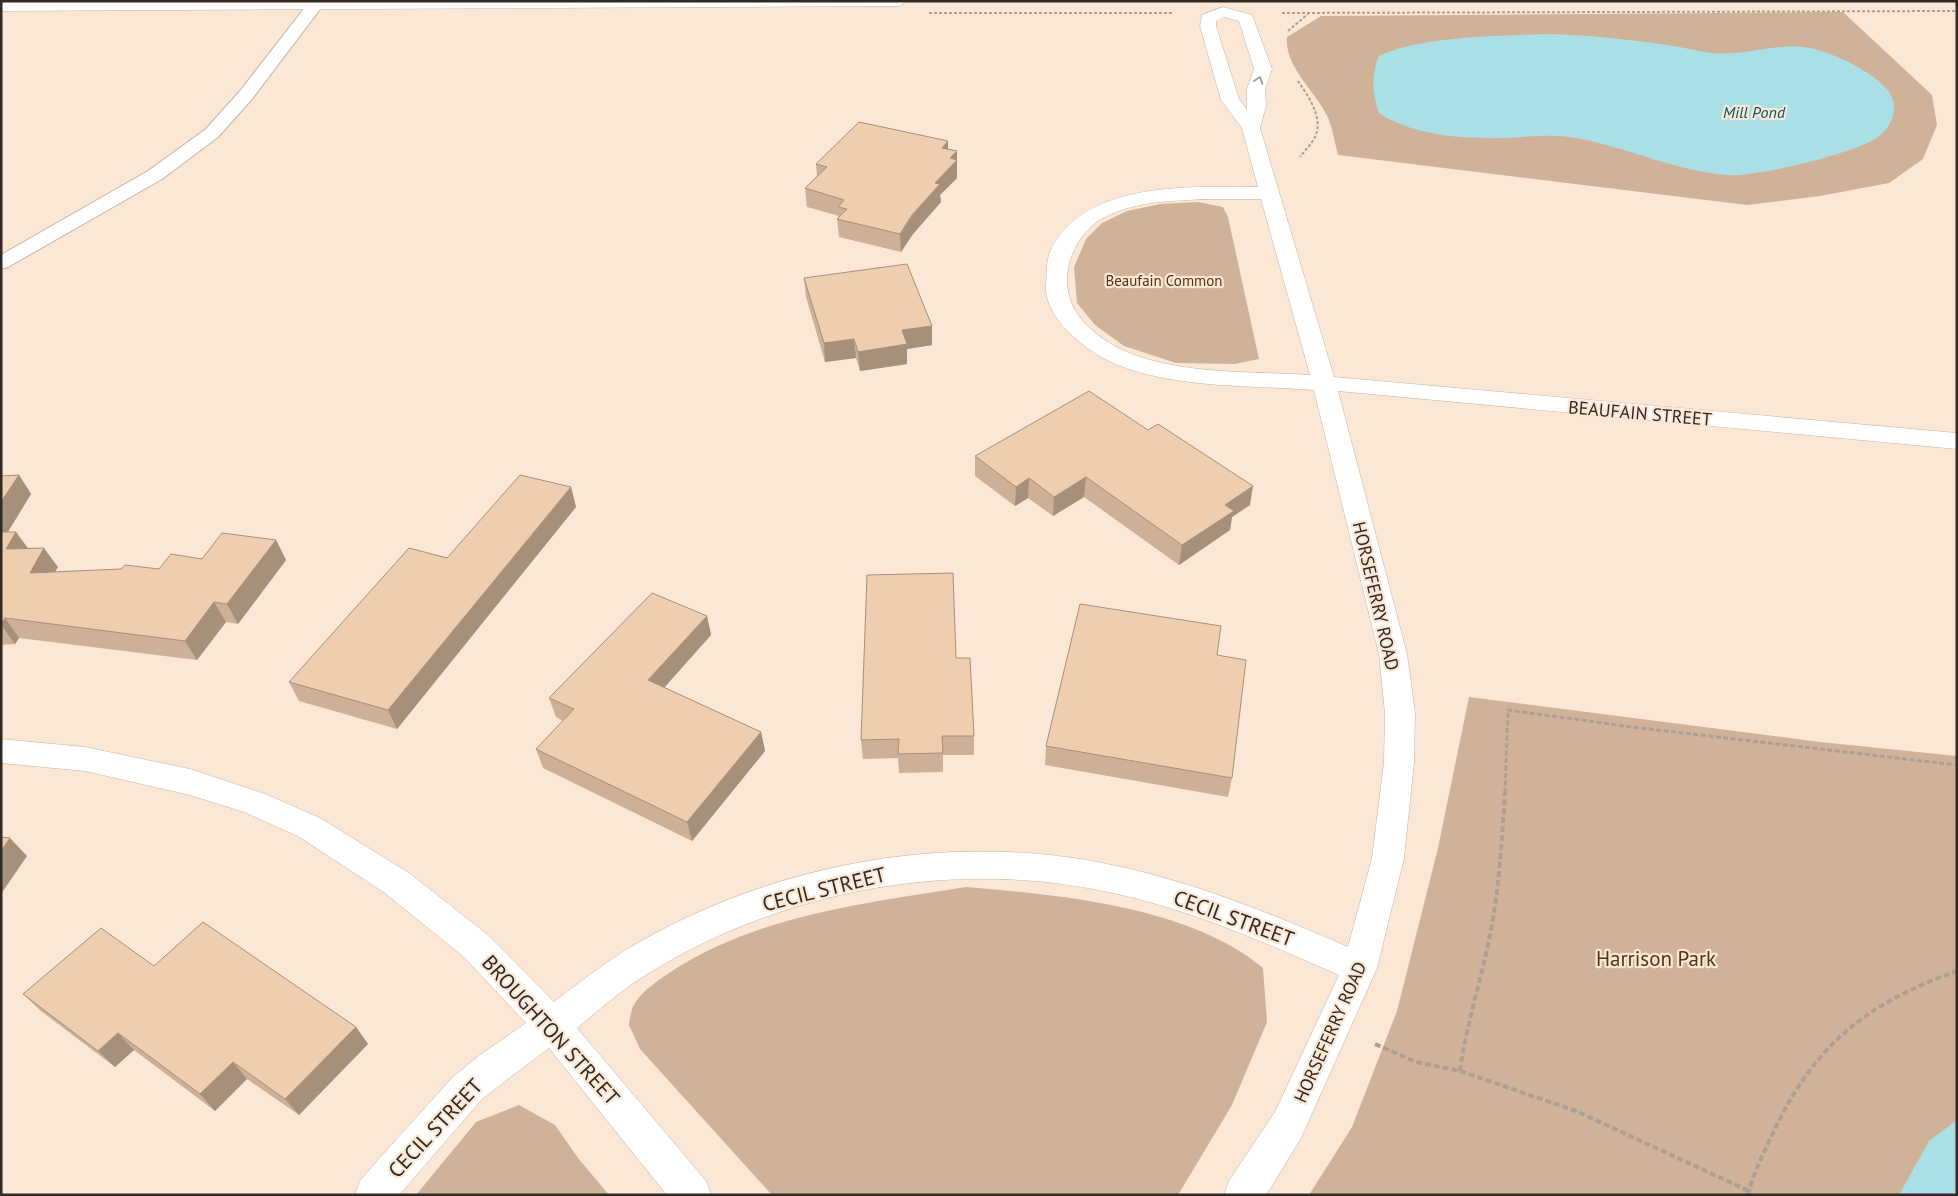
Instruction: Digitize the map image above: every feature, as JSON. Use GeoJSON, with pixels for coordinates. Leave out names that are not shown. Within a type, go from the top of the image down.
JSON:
{"type":"FeatureCollection","features":[{"type":"Feature","properties":{"kind":"street"},"geometry":{"type":"LineString","coordinates":[[1,6],[900,1]]}},
{"type":"Feature","properties":{"kind":"street","name":"HORSEFERRY ROAD"},"geometry":{"type":"LineString","coordinates":[[1243,1195],[1288,1125],[1335,1027],[1360,968],[1390,840],[1399,762],[1400,713],[1393,654],[1324,383],[1250,128],[1230,100],[1208,26],[1208,18],[1221,7],[1246,18],[1263,69],[1256,88],[1257,106],[1250,128]]}},
{"type":"Feature","properties":{"kind":"street","name":"BEAUFAIN STREET"},"geometry":{"type":"LineString","coordinates":[[1270,193],[1151,197],[1114,206],[1095,214],[1083,221],[1063,243],[1055,277],[1057,293],[1062,306],[1072,320],[1096,343],[1116,356],[1160,371],[1192,376],[1324,383],[1957,442]]}},
{"type":"Feature","properties":{"kind":"street","name":"BROUGHTON STREET"},"geometry":{"type":"LineString","coordinates":[[1,752],[85,759],[190,782],[254,803],[309,827],[356,855],[397,883],[476,946],[552,1025],[692,1195]]}},
{"type":"Feature","properties":{"kind":"street","name":"CECIL STREET"},"geometry":{"type":"LineString","coordinates":[[374,1195],[473,1083],[620,972],[682,936],[730,914],[826,884],[880,873],[930,867],[980,865],[1076,872],[1123,882],[1189,901],[1289,938],[1360,968]]}},
{"type":"Feature","properties":{"kind":"lane"},"geometry":{"type":"LineString","coordinates":[[1,263],[155,175],[212,134],[246,96],[316,4]]}},
{"type":"Feature","properties":{"kind":"path"},"geometry":{"type":"LineString","coordinates":[[1276,13],[1957,11]]}},
{"type":"Feature","properties":{"kind":"path"},"geometry":{"type":"LineString","coordinates":[[1283,36],[1309,14]]}},
{"type":"Feature","properties":{"kind":"path"},"geometry":{"type":"LineString","coordinates":[[1297,163],[1315,136],[1317,126],[1313,107],[1298,80]]}},
{"type":"Feature","properties":{"kind":"path"},"geometry":{"type":"LineString","coordinates":[[1460,1071],[1462,1044],[1482,972],[1501,858],[1505,813],[1508,710],[1642,728],[1957,765]]}},
{"type":"Feature","properties":{"kind":"path"},"geometry":{"type":"LineString","coordinates":[[1335,1027],[1416,1062],[1460,1071],[1576,1111],[1748,1193],[1781,1113],[1802,1078],[1823,1051],[1850,1026],[1877,1008],[1905,992],[1957,971]]}},
{"type":"Feature","properties":{"kind":"green space"},"geometry":{"type":"Polygon","coordinates":[[[1843,12],[1932,95],[1937,125],[1923,159],[1889,183],[1820,196],[1747,205],[1338,155],[1329,120],[1296,70],[1287,48],[1287,37],[1321,16],[1843,12]]]}},
{"type":"Feature","properties":{"kind":"green space","name":"Beaufain Common"},"geometry":{"type":"Polygon","coordinates":[[[1198,202],[1223,207],[1228,217],[1259,359],[1235,364],[1176,363],[1124,346],[1095,325],[1077,303],[1074,267],[1086,239],[1102,223],[1127,211],[1160,204],[1198,202]]]}},
{"type":"Feature","properties":{"kind":"green space","name":"Harrison Park"},"geometry":{"type":"Polygon","coordinates":[[[1469,697],[1820,742],[1957,756],[1957,1195],[1309,1195],[1352,1127],[1397,1011],[1438,848],[1469,697]]]}},
{"type":"Feature","properties":{"kind":"green space"},"geometry":{"type":"Polygon","coordinates":[[[966,887],[1081,900],[1122,907],[1161,917],[1198,930],[1233,947],[1263,968],[1267,1022],[1232,1105],[1178,1195],[772,1195],[640,1049],[629,1025],[635,1003],[652,985],[705,952],[740,936],[814,914],[966,887]]]}},
{"type":"Feature","properties":{"kind":"green space"},"geometry":{"type":"Polygon","coordinates":[[[519,1105],[555,1125],[578,1158],[609,1195],[416,1195],[476,1122],[519,1105]]]}},
{"type":"Feature","properties":{"kind":"water","name":"Mill Pond"},"geometry":{"type":"Polygon","coordinates":[[[1547,34],[1622,39],[1726,54],[1795,46],[1822,51],[1863,70],[1882,84],[1893,100],[1893,116],[1886,130],[1878,137],[1849,150],[1781,169],[1759,173],[1727,175],[1707,173],[1570,137],[1457,137],[1423,131],[1407,127],[1379,113],[1373,84],[1379,56],[1396,49],[1438,41],[1461,38],[1547,34]]]}},
{"type":"Feature","properties":{"kind":"water"},"geometry":{"type":"Polygon","coordinates":[[[1957,1120],[1957,1195],[1899,1195],[1929,1141],[1957,1120]]]}},
{"type":"Feature","properties":{"kind":"building"},"geometry":{"type":"Polygon","coordinates":[[[859,122],[948,141],[942,148],[957,151],[950,158],[957,160],[935,183],[940,184],[912,215],[900,234],[837,219],[847,209],[838,207],[844,200],[805,188],[827,167],[816,164],[859,122]]]}},
{"type":"Feature","properties":{"kind":"building"},"geometry":{"type":"Polygon","coordinates":[[[907,264],[932,326],[902,330],[907,344],[858,352],[854,339],[824,343],[804,278],[907,264]]]}},
{"type":"Feature","properties":{"kind":"building"},"geometry":{"type":"Polygon","coordinates":[[[1089,391],[1148,430],[1158,424],[1253,486],[1225,505],[1234,511],[1182,545],[1086,477],[1054,497],[1029,478],[1016,487],[975,456],[1089,391]]]}},
{"type":"Feature","properties":{"kind":"building"},"geometry":{"type":"Polygon","coordinates":[[[19,475],[1,502],[1,476],[19,475]]]}},
{"type":"Feature","properties":{"kind":"building"},"geometry":{"type":"Polygon","coordinates":[[[520,475],[571,487],[388,710],[289,682],[409,548],[447,558],[520,475]]]}},
{"type":"Feature","properties":{"kind":"building"},"geometry":{"type":"Polygon","coordinates":[[[1,532],[16,532],[6,549],[44,548],[30,573],[121,569],[125,565],[159,569],[171,554],[202,559],[222,533],[276,540],[227,604],[214,602],[185,641],[5,618],[1,624],[1,532]]]}},
{"type":"Feature","properties":{"kind":"building"},"geometry":{"type":"Polygon","coordinates":[[[953,573],[956,658],[970,658],[974,736],[942,736],[943,753],[898,754],[899,739],[861,740],[867,575],[953,573]]]}},
{"type":"Feature","properties":{"kind":"building"},"geometry":{"type":"Polygon","coordinates":[[[652,593],[707,616],[648,680],[761,732],[687,822],[536,749],[574,709],[549,698],[652,593]]]}},
{"type":"Feature","properties":{"kind":"building"},"geometry":{"type":"Polygon","coordinates":[[[1080,604],[1221,626],[1217,655],[1246,660],[1232,778],[1046,746],[1080,604]]]}},
{"type":"Feature","properties":{"kind":"building"},"geometry":{"type":"Polygon","coordinates":[[[1,837],[10,838],[1,851],[1,837]]]}},
{"type":"Feature","properties":{"kind":"building"},"geometry":{"type":"Polygon","coordinates":[[[203,922],[356,1027],[285,1099],[233,1062],[200,1094],[118,1033],[98,1051],[23,994],[101,928],[154,966],[203,922]]]}}]}
